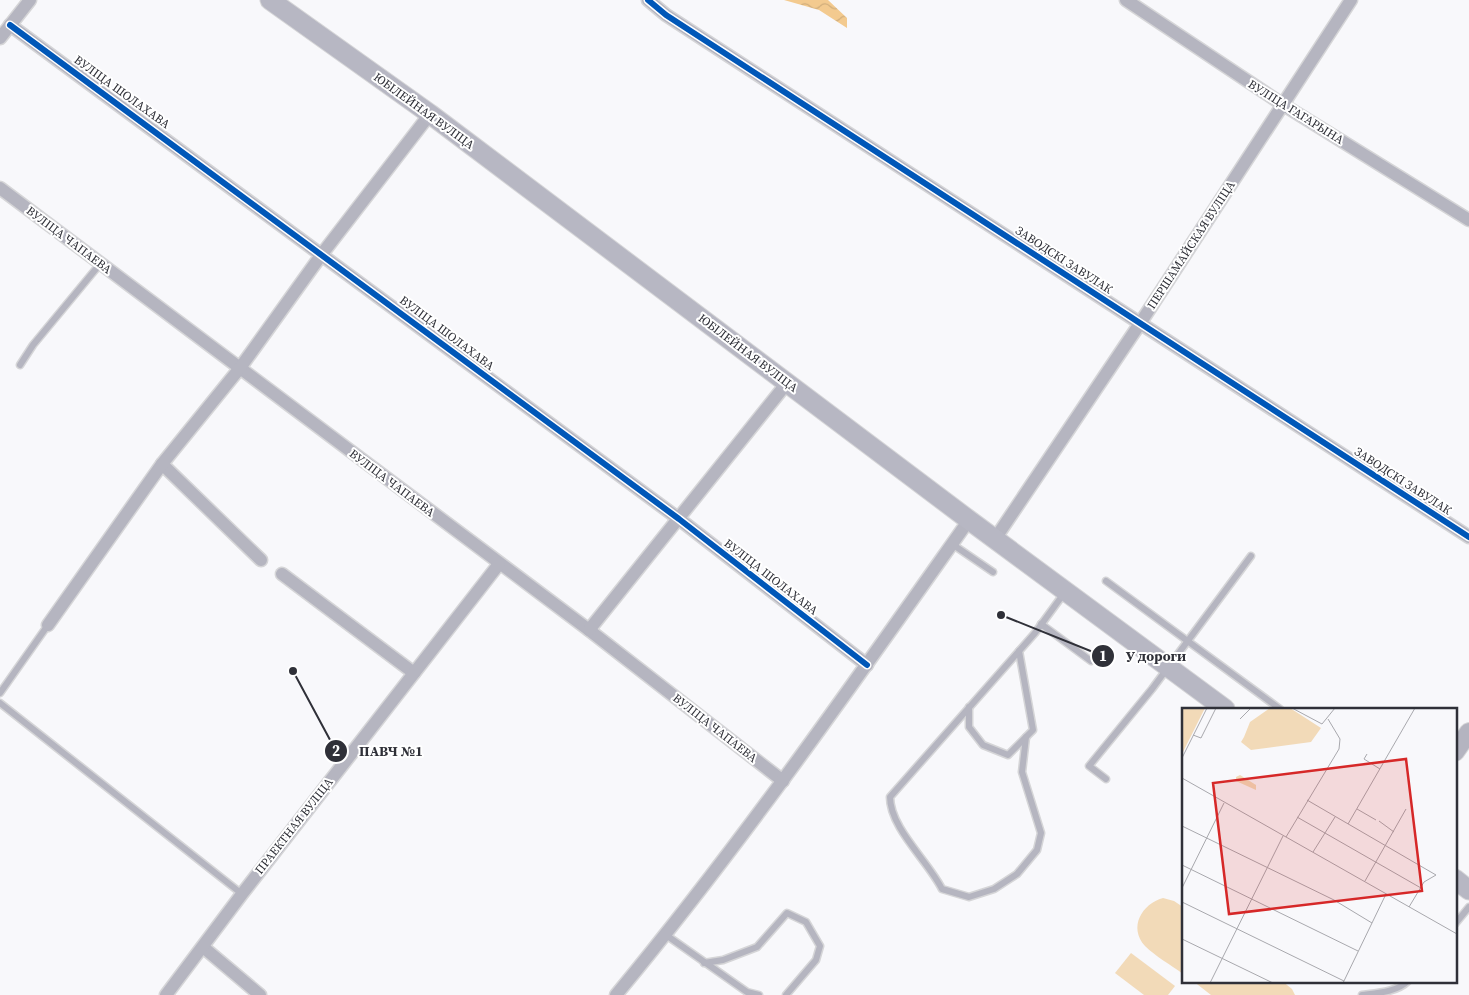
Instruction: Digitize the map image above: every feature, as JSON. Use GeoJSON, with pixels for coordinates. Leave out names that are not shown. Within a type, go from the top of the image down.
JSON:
{"type":"FeatureCollection","features":[{"type":"Feature","properties":{"kind":"main road","name":"ЮБІЛЕЙНАЯ ВУЛІЦА"},"geometry":{"type":"LineString","coordinates":[[277,2],[430,114],[969,520],[1224,708]]}},
{"type":"Feature","properties":{"kind":"main road"},"geometry":{"type":"LineString","coordinates":[[1456,881],[1469,890]]}},
{"type":"Feature","properties":{"kind":"street"},"geometry":{"type":"LineString","coordinates":[[0,38],[30,0]]}},
{"type":"Feature","properties":{"kind":"street","name":"ЗАВОДСКІ ЗАВУЛАК"},"geometry":{"type":"LineString","coordinates":[[648,0],[691,31],[1469,537]]}},
{"type":"Feature","properties":{"kind":"street","name":"ВУЛІЦА ГАГАРЫНА"},"geometry":{"type":"LineString","coordinates":[[1126,0],[1282,104],[1469,220]]}},
{"type":"Feature","properties":{"kind":"street","name":"ПЕРШАМАЙСКАЯ ВУЛІЦА"},"geometry":{"type":"LineString","coordinates":[[995,539],[1141,322],[1351,0]]}},
{"type":"Feature","properties":{"kind":"street","name":"ВУЛІЦА ШОЛАХАВА"},"geometry":{"type":"LineString","coordinates":[[10,24],[679,518],[866,665]]}},
{"type":"Feature","properties":{"kind":"street"},"geometry":{"type":"LineString","coordinates":[[48,625],[162,464],[240,368],[322,254],[430,114]]}},
{"type":"Feature","properties":{"kind":"street","name":"ВУЛІЦА ЧАПАЕВА"},"geometry":{"type":"LineString","coordinates":[[0,188],[588,630],[783,781]]}},
{"type":"Feature","properties":{"kind":"street"},"geometry":{"type":"LineString","coordinates":[[588,630],[787,383]]}},
{"type":"Feature","properties":{"kind":"street"},"geometry":{"type":"LineString","coordinates":[[162,464],[261,560]]}},
{"type":"Feature","properties":{"kind":"street"},"geometry":{"type":"LineString","coordinates":[[616,995],[666,935],[783,781],[969,520]]}},
{"type":"Feature","properties":{"kind":"street","name":"ПРАЕКТНАЯ ВУЛІЦА"},"geometry":{"type":"LineString","coordinates":[[166,995],[242,894],[499,564]]}},
{"type":"Feature","properties":{"kind":"street"},"geometry":{"type":"LineString","coordinates":[[282,574],[414,673]]}},
{"type":"Feature","properties":{"kind":"street"},"geometry":{"type":"LineString","coordinates":[[1456,751],[1469,732]]}},
{"type":"Feature","properties":{"kind":"street"},"geometry":{"type":"LineString","coordinates":[[203,946],[260,995]]}},
{"type":"Feature","properties":{"kind":"lane"},"geometry":{"type":"LineString","coordinates":[[20,365],[33,345],[100,264]]}},
{"type":"Feature","properties":{"kind":"lane"},"geometry":{"type":"LineString","coordinates":[[952,544],[993,572]]}},
{"type":"Feature","properties":{"kind":"lane"},"geometry":{"type":"LineString","coordinates":[[1106,779],[1089,766],[1168,667],[1250,556]]}},
{"type":"Feature","properties":{"kind":"lane"},"geometry":{"type":"LineString","coordinates":[[1106,581],[1186,642],[1279,708]]}},
{"type":"Feature","properties":{"kind":"lane"},"geometry":{"type":"LineString","coordinates":[[1026,737],[1022,772],[1042,833],[1037,850],[1016,874],[994,889],[970,897],[942,889],[934,874],[901,829],[890,808],[890,797],[1019,651],[1066,591]]}},
{"type":"Feature","properties":{"kind":"lane"},"geometry":{"type":"LineString","coordinates":[[1041,624],[1091,661]]}},
{"type":"Feature","properties":{"kind":"lane"},"geometry":{"type":"LineString","coordinates":[[0,693],[48,625]]}},
{"type":"Feature","properties":{"kind":"lane"},"geometry":{"type":"LineString","coordinates":[[969,707],[969,727],[983,745],[1008,755],[1033,730],[1019,651]]}},
{"type":"Feature","properties":{"kind":"lane"},"geometry":{"type":"LineString","coordinates":[[0,702],[242,894]]}},
{"type":"Feature","properties":{"kind":"lane"},"geometry":{"type":"LineString","coordinates":[[1456,923],[1469,906]]}},
{"type":"Feature","properties":{"kind":"lane"},"geometry":{"type":"LineString","coordinates":[[704,963],[723,960],[756,947],[787,913],[806,922],[820,946],[816,960],[786,995]]}},
{"type":"Feature","properties":{"kind":"lane"},"geometry":{"type":"LineString","coordinates":[[666,935],[747,992],[758,995]]}},
{"type":"Feature","properties":{"kind":"lane"},"geometry":{"type":"LineString","coordinates":[[1362,995],[1383,992],[1406,982]]}},
{"type":"Feature","properties":{"kind":"shaded area"},"geometry":{"type":"Polygon","coordinates":[[[1163,898],[1174,901],[1182,906],[1182,973],[1158,957],[1140,939],[1138,924],[1140,917],[1149,905],[1163,898]]]}},
{"type":"Feature","properties":{"kind":"shaded area"},"geometry":{"type":"Polygon","coordinates":[[[1131,953],[1175,986],[1168,995],[1144,995],[1115,973],[1131,953]]]}},
{"type":"Feature","properties":{"kind":"shaded area"},"geometry":{"type":"Polygon","coordinates":[[[1194,982],[1283,982],[1292,989],[1295,995],[1211,995],[1194,982]]]}},
{"type":"Feature","properties":{"kind":"water"},"geometry":{"type":"Polygon","coordinates":[[[784,0],[828,0],[847,18],[847,28],[819,10],[784,0]]]}},
{"type":"Feature","properties":{"kind":"cycle path"},"geometry":{"type":"LineString","coordinates":[[648,0],[666,15],[1469,537]]}},
{"type":"Feature","properties":{"kind":"cycle path"},"geometry":{"type":"LineString","coordinates":[[10,25],[679,519],[867,665]]}},
{"type":"Feature","properties":{"kind":"place","name":"У дороги"},"geometry":{"type":"Point","coordinates":[1001,615]}},
{"type":"Feature","properties":{"kind":"place","name":"ПАВЧ №1"},"geometry":{"type":"Point","coordinates":[293,671]}}]}
